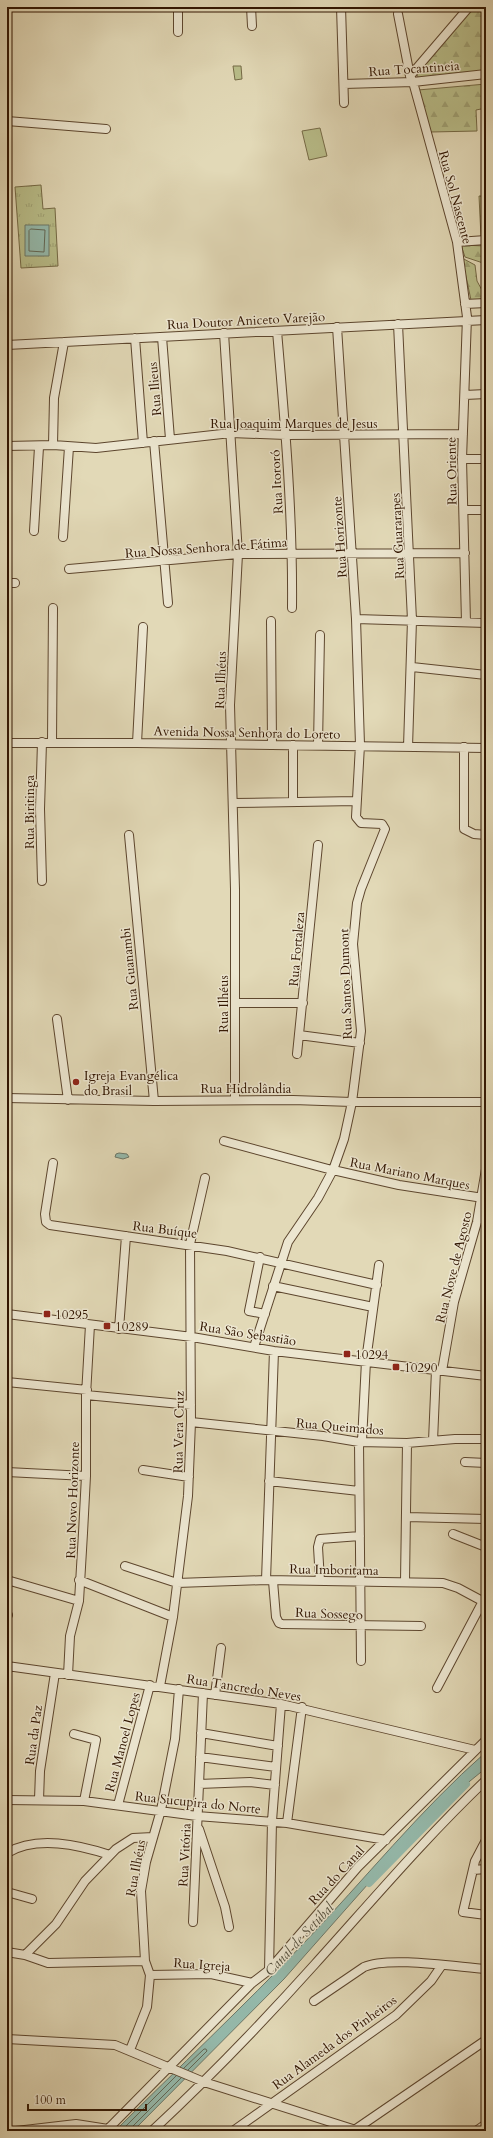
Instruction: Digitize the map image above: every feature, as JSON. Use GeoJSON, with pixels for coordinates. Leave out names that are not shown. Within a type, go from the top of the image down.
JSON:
{"type":"FeatureCollection","features":[{"type":"Feature","properties":{"kind":"street"},"geometry":{"type":"LineString","coordinates":[[178,7],[178,32]]}},
{"type":"Feature","properties":{"kind":"street"},"geometry":{"type":"LineString","coordinates":[[251,7],[252,26]]}},
{"type":"Feature","properties":{"kind":"street"},"geometry":{"type":"LineString","coordinates":[[341,7],[342,80],[344,103]]}},
{"type":"Feature","properties":{"kind":"street"},"geometry":{"type":"LineString","coordinates":[[411,79],[469,7]]}},
{"type":"Feature","properties":{"kind":"street","name":"Rua Sol Nascente"},"geometry":{"type":"LineString","coordinates":[[398,14],[411,79],[456,242],[468,319]]}},
{"type":"Feature","properties":{"kind":"street","name":"Rua Tocantineia"},"geometry":{"type":"LineString","coordinates":[[342,80],[411,79],[486,74]]}},
{"type":"Feature","properties":{"kind":"street"},"geometry":{"type":"LineString","coordinates":[[7,121],[106,129]]}},
{"type":"Feature","properties":{"kind":"street"},"geometry":{"type":"LineString","coordinates":[[456,242],[486,240]]}},
{"type":"Feature","properties":{"kind":"street"},"geometry":{"type":"LineString","coordinates":[[466,306],[486,303]]}},
{"type":"Feature","properties":{"kind":"street","name":"Rua Doutor Aniceto Varejão"},"geometry":{"type":"LineString","coordinates":[[7,345],[468,319],[486,320]]}},
{"type":"Feature","properties":{"kind":"street","name":"Rua Oriente"},"geometry":{"type":"LineString","coordinates":[[466,622],[462,459],[468,319]]}},
{"type":"Feature","properties":{"kind":"street","name":"Rua Guararapes"},"geometry":{"type":"LineString","coordinates":[[398,324],[412,620],[412,667],[408,747]]}},
{"type":"Feature","properties":{"kind":"street","name":"Rua Horizonte"},"geometry":{"type":"LineString","coordinates":[[337,327],[356,619],[360,745],[356,817]]}},
{"type":"Feature","properties":{"kind":"street","name":"Rua Itororó"},"geometry":{"type":"LineString","coordinates":[[276,331],[286,435],[292,552],[292,608]]}},
{"type":"Feature","properties":{"kind":"street","name":"Rua Ilhéus"},"geometry":{"type":"LineString","coordinates":[[224,333],[232,433],[238,554],[230,705],[236,1003],[235,1100]]}},
{"type":"Feature","properties":{"kind":"street","name":"Rua Ilieus"},"geometry":{"type":"LineString","coordinates":[[162,337],[170,439]]}},
{"type":"Feature","properties":{"kind":"street"},"geometry":{"type":"LineString","coordinates":[[135,338],[143,442]]}},
{"type":"Feature","properties":{"kind":"street"},"geometry":{"type":"LineString","coordinates":[[53,445],[54,398],[64,342]]}},
{"type":"Feature","properties":{"kind":"street"},"geometry":{"type":"LineString","coordinates":[[465,395],[486,394]]}},
{"type":"Feature","properties":{"kind":"street","name":"Rua Joaquim Marques de Jesus"},"geometry":{"type":"LineString","coordinates":[[7,446],[39,447],[53,445],[96,448],[232,433],[286,435],[463,434]]}},
{"type":"Feature","properties":{"kind":"street"},"geometry":{"type":"LineString","coordinates":[[154,441],[168,603]]}},
{"type":"Feature","properties":{"kind":"street"},"geometry":{"type":"LineString","coordinates":[[34,531],[39,447]]}},
{"type":"Feature","properties":{"kind":"street"},"geometry":{"type":"LineString","coordinates":[[63,537],[69,447]]}},
{"type":"Feature","properties":{"kind":"street"},"geometry":{"type":"LineString","coordinates":[[462,459],[486,459]]}},
{"type":"Feature","properties":{"kind":"street"},"geometry":{"type":"LineString","coordinates":[[464,510],[486,510]]}},
{"type":"Feature","properties":{"kind":"street","name":"Rua Nossa Senhora de Fátima"},"geometry":{"type":"LineString","coordinates":[[69,569],[238,554],[292,552],[352,554],[465,553]]}},
{"type":"Feature","properties":{"kind":"street"},"geometry":{"type":"LineString","coordinates":[[52,742],[53,608]]}},
{"type":"Feature","properties":{"kind":"street"},"geometry":{"type":"LineString","coordinates":[[356,619],[486,623]]}},
{"type":"Feature","properties":{"kind":"street"},"geometry":{"type":"LineString","coordinates":[[271,621],[272,744]]}},
{"type":"Feature","properties":{"kind":"street"},"geometry":{"type":"LineString","coordinates":[[137,743],[143,627]]}},
{"type":"Feature","properties":{"kind":"street"},"geometry":{"type":"LineString","coordinates":[[318,745],[320,634]]}},
{"type":"Feature","properties":{"kind":"street"},"geometry":{"type":"LineString","coordinates":[[412,667],[486,675]]}},
{"type":"Feature","properties":{"kind":"street","name":"Rua Biritinga"},"geometry":{"type":"LineString","coordinates":[[42,742],[40,809],[42,881]]}},
{"type":"Feature","properties":{"kind":"street","name":"Avenida Nossa Senhora do Loreto"},"geometry":{"type":"LineString","coordinates":[[7,743],[272,744],[486,748]]}},
{"type":"Feature","properties":{"kind":"street"},"geometry":{"type":"LineString","coordinates":[[293,745],[293,802]]}},
{"type":"Feature","properties":{"kind":"street"},"geometry":{"type":"LineString","coordinates":[[464,747],[464,829],[467,832],[474,834],[486,834]]}},
{"type":"Feature","properties":{"kind":"street"},"geometry":{"type":"LineString","coordinates":[[233,803],[356,801]]}},
{"type":"Feature","properties":{"kind":"street","name":"Rua Santos Dumont"},"geometry":{"type":"LineString","coordinates":[[254,1347],[288,1242],[318,1198],[333,1170],[344,1139],[352,1102],[361,1031],[353,944],[355,918],[360,889],[385,829],[382,824],[362,822],[356,817]]}},
{"type":"Feature","properties":{"kind":"street","name":"Rua Guanambi"},"geometry":{"type":"LineString","coordinates":[[129,835],[154,1101]]}},
{"type":"Feature","properties":{"kind":"street","name":"Rua Fortaleza"},"geometry":{"type":"LineString","coordinates":[[297,1054],[318,845]]}},
{"type":"Feature","properties":{"kind":"street"},"geometry":{"type":"LineString","coordinates":[[236,1003],[303,1003]]}},
{"type":"Feature","properties":{"kind":"street"},"geometry":{"type":"LineString","coordinates":[[57,1019],[68,1100]]}},
{"type":"Feature","properties":{"kind":"street"},"geometry":{"type":"LineString","coordinates":[[299,1035],[360,1044]]}},
{"type":"Feature","properties":{"kind":"street","name":"Rua Hidrolândia"},"geometry":{"type":"LineString","coordinates":[[7,1098],[154,1101],[235,1100],[486,1102]]}},
{"type":"Feature","properties":{"kind":"street","name":"Rua Mariano Marques"},"geometry":{"type":"LineString","coordinates":[[224,1140],[333,1170],[399,1184],[484,1194]]}},
{"type":"Feature","properties":{"kind":"street","name":"Rua Buíque"},"geometry":{"type":"LineString","coordinates":[[52,1163],[45,1214],[46,1222],[63,1228],[190,1244],[260,1257],[377,1285]]}},
{"type":"Feature","properties":{"kind":"street","name":"Rua Nove de Agosto"},"geometry":{"type":"LineString","coordinates":[[433,1441],[439,1370],[454,1302],[484,1194],[486,1169]]}},
{"type":"Feature","properties":{"kind":"street","name":"Rua Vera Cruz"},"geometry":{"type":"LineString","coordinates":[[160,1686],[173,1617],[189,1477],[192,1337],[190,1244],[205,1178]]}},
{"type":"Feature","properties":{"kind":"street"},"geometry":{"type":"LineString","coordinates":[[119,1329],[126,1236]]}},
{"type":"Feature","properties":{"kind":"street"},"geometry":{"type":"LineString","coordinates":[[260,1257],[249,1312],[265,1314]]}},
{"type":"Feature","properties":{"kind":"street"},"geometry":{"type":"LineString","coordinates":[[361,1661],[359,1491],[360,1442],[366,1361],[379,1265]]}},
{"type":"Feature","properties":{"kind":"street"},"geometry":{"type":"LineString","coordinates":[[274,1286],[373,1307]]}},
{"type":"Feature","properties":{"kind":"street","name":"Rua São Sebastião"},"geometry":{"type":"LineString","coordinates":[[7,1314],[192,1337],[274,1351],[486,1376]]}},
{"type":"Feature","properties":{"kind":"street","name":"Rua Novo Horizonte"},"geometry":{"type":"LineString","coordinates":[[68,1675],[70,1636],[79,1601],[86,1476],[86,1392],[90,1325]]}},
{"type":"Feature","properties":{"kind":"street"},"geometry":{"type":"LineString","coordinates":[[269,1580],[269,1480],[274,1351]]}},
{"type":"Feature","properties":{"kind":"street"},"geometry":{"type":"LineString","coordinates":[[7,1382],[191,1405]]}},
{"type":"Feature","properties":{"kind":"street","name":"Rua Queimados"},"geometry":{"type":"LineString","coordinates":[[191,1422],[272,1432],[323,1436],[360,1442],[407,1443],[486,1439]]}},
{"type":"Feature","properties":{"kind":"street"},"geometry":{"type":"LineString","coordinates":[[405,1582],[407,1443]]}},
{"type":"Feature","properties":{"kind":"street"},"geometry":{"type":"LineString","coordinates":[[465,1462],[486,1463]]}},
{"type":"Feature","properties":{"kind":"street"},"geometry":{"type":"LineString","coordinates":[[143,1470],[189,1477]]}},
{"type":"Feature","properties":{"kind":"street"},"geometry":{"type":"LineString","coordinates":[[7,1472],[86,1476]]}},
{"type":"Feature","properties":{"kind":"street"},"geometry":{"type":"LineString","coordinates":[[269,1480],[359,1491]]}},
{"type":"Feature","properties":{"kind":"street"},"geometry":{"type":"LineString","coordinates":[[407,1517],[486,1518]]}},
{"type":"Feature","properties":{"kind":"street"},"geometry":{"type":"LineString","coordinates":[[453,1534],[486,1547]]}},
{"type":"Feature","properties":{"kind":"street"},"geometry":{"type":"LineString","coordinates":[[320,1581],[318,1547],[320,1539],[360,1536]]}},
{"type":"Feature","properties":{"kind":"street"},"geometry":{"type":"LineString","coordinates":[[125,1566],[177,1583]]}},
{"type":"Feature","properties":{"kind":"street"},"geometry":{"type":"LineString","coordinates":[[7,1580],[79,1601]]}},
{"type":"Feature","properties":{"kind":"street"},"geometry":{"type":"LineString","coordinates":[[79,1580],[173,1617]]}},
{"type":"Feature","properties":{"kind":"street","name":"Rua Imboritama"},"geometry":{"type":"LineString","coordinates":[[177,1583],[269,1580],[443,1583],[458,1588],[484,1602]]}},
{"type":"Feature","properties":{"kind":"street","name":"Rua Sossego"},"geometry":{"type":"LineString","coordinates":[[269,1580],[276,1617],[279,1622],[360,1626],[421,1626]]}},
{"type":"Feature","properties":{"kind":"street"},"geometry":{"type":"LineString","coordinates":[[436,1688],[484,1602]]}},
{"type":"Feature","properties":{"kind":"street"},"geometry":{"type":"LineString","coordinates":[[215,1695],[221,1648]]}},
{"type":"Feature","properties":{"kind":"street","name":"Rua Tancredo Neves"},"geometry":{"type":"LineString","coordinates":[[7,1666],[160,1686],[281,1704],[475,1750]]}},
{"type":"Feature","properties":{"kind":"street","name":"Rua da Paz"},"geometry":{"type":"LineString","coordinates":[[39,1800],[40,1771],[55,1673]]}},
{"type":"Feature","properties":{"kind":"street","name":"Rua Manoel Lopes"},"geometry":{"type":"LineString","coordinates":[[118,1805],[150,1685]]}},
{"type":"Feature","properties":{"kind":"street","name":"Rua Ilhéus"},"geometry":{"type":"LineString","coordinates":[[130,2050],[145,2013],[150,1975],[145,1961],[141,1891],[153,1837],[161,1810],[175,1739],[179,1689]]}},
{"type":"Feature","properties":{"kind":"street","name":"Rua Vitória"},"geometry":{"type":"LineString","coordinates":[[192,1922],[203,1693]]}},
{"type":"Feature","properties":{"kind":"street"},"geometry":{"type":"LineString","coordinates":[[269,1970],[272,1821],[281,1704]]}},
{"type":"Feature","properties":{"kind":"street"},"geometry":{"type":"LineString","coordinates":[[287,1823],[302,1708]]}},
{"type":"Feature","properties":{"kind":"street"},"geometry":{"type":"LineString","coordinates":[[201,1733],[278,1746]]}},
{"type":"Feature","properties":{"kind":"street"},"geometry":{"type":"LineString","coordinates":[[74,1734],[96,1740],[84,1801]]}},
{"type":"Feature","properties":{"kind":"street","name":"Rua do Canal"},"geometry":{"type":"LineString","coordinates":[[107,2130],[172,2069],[252,1983],[269,1970],[358,1867],[486,1740]]}},
{"type":"Feature","properties":{"kind":"street"},"geometry":{"type":"LineString","coordinates":[[200,1757],[276,1767]]}},
{"type":"Feature","properties":{"kind":"street"},"geometry":{"type":"LineString","coordinates":[[152,2131],[204,2082],[315,1965],[459,1806],[486,1780]]}},
{"type":"Feature","properties":{"kind":"street"},"geometry":{"type":"LineString","coordinates":[[199,1784],[250,1782],[275,1785]]}},
{"type":"Feature","properties":{"kind":"street","name":"Rua Sucupira do Norte"},"geometry":{"type":"LineString","coordinates":[[7,1800],[84,1801],[161,1810],[197,1819],[272,1821],[386,1840]]}},
{"type":"Feature","properties":{"kind":"street"},"geometry":{"type":"LineString","coordinates":[[197,1819],[225,1907],[229,1927]]}},
{"type":"Feature","properties":{"kind":"street"},"geometry":{"type":"LineString","coordinates":[[25,1954],[56,1924],[85,1881],[110,1855],[127,1840],[133,1838],[153,1837]]}},
{"type":"Feature","properties":{"kind":"street"},"geometry":{"type":"LineString","coordinates":[[486,1840],[473,1870],[463,1912],[486,1915]]}},
{"type":"Feature","properties":{"kind":"street"},"geometry":{"type":"LineString","coordinates":[[7,1853],[26,1845],[51,1844],[89,1848],[110,1855]]}},
{"type":"Feature","properties":{"kind":"street"},"geometry":{"type":"LineString","coordinates":[[473,1870],[486,1869]]}},
{"type":"Feature","properties":{"kind":"street"},"geometry":{"type":"LineString","coordinates":[[7,1892],[32,1899]]}},
{"type":"Feature","properties":{"kind":"street"},"geometry":{"type":"LineString","coordinates":[[7,1952],[25,1954],[48,1963],[145,1961]]}},
{"type":"Feature","properties":{"kind":"street"},"geometry":{"type":"LineString","coordinates":[[314,2001],[364,1967],[371,1964],[396,1963],[442,1965],[486,1969]]}},
{"type":"Feature","properties":{"kind":"street","name":"Rua Alameda dos Pinheiros"},"geometry":{"type":"LineString","coordinates":[[234,2131],[396,2014],[430,1981],[442,1965]]}},
{"type":"Feature","properties":{"kind":"street","name":"Rua Igreja"},"geometry":{"type":"LineString","coordinates":[[150,1975],[211,1974],[252,1983]]}},
{"type":"Feature","properties":{"kind":"street"},"geometry":{"type":"LineString","coordinates":[[7,2039],[102,2044],[130,2050],[204,2082],[356,2130],[486,2040]]}},
{"type":"Feature","properties":{"kind":"street"},"geometry":{"type":"LineString","coordinates":[[16,2131],[76,2124],[107,2130]]}},
{"type":"Feature","properties":{"kind":"green space"},"geometry":{"type":"Polygon","coordinates":[[[472,7],[486,7],[486,59],[480,74],[420,81],[417,75],[472,7]]]}},
{"type":"Feature","properties":{"kind":"green space"},"geometry":{"type":"Polygon","coordinates":[[[233,66],[241,66],[242,79],[235,80],[233,66]]]}},
{"type":"Feature","properties":{"kind":"green space"},"geometry":{"type":"Polygon","coordinates":[[[486,84],[486,108],[476,110],[477,131],[431,132],[418,90],[486,84]]]}},
{"type":"Feature","properties":{"kind":"green space"},"geometry":{"type":"Polygon","coordinates":[[[320,128],[327,156],[309,160],[302,131],[320,128]]]}},
{"type":"Feature","properties":{"kind":"green space"},"geometry":{"type":"Polygon","coordinates":[[[41,185],[43,209],[55,208],[58,266],[21,268],[15,187],[41,185]]]}},
{"type":"Feature","properties":{"kind":"green space"},"geometry":{"type":"Polygon","coordinates":[[[479,196],[486,196],[486,236],[481,237],[479,196]]]}},
{"type":"Feature","properties":{"kind":"green space"},"geometry":{"type":"Polygon","coordinates":[[[461,245],[486,246],[486,264],[465,257],[461,245]]]}},
{"type":"Feature","properties":{"kind":"green space"},"geometry":{"type":"Polygon","coordinates":[[[462,258],[475,265],[477,281],[483,292],[486,292],[486,299],[471,300],[462,258]]]}},
{"type":"Feature","properties":{"kind":"water"},"geometry":{"type":"Polygon","coordinates":[[[25,225],[49,225],[49,256],[25,256],[25,225]]]}},
{"type":"Feature","properties":{"kind":"water"},"geometry":{"type":"Polygon","coordinates":[[[116,1154],[127,1154],[129,1157],[123,1159],[115,1157],[116,1154]]]}},
{"type":"Feature","properties":{"kind":"water"},"geometry":{"type":"Polygon","coordinates":[[[486,1752],[486,1768],[459,1790],[376,1875],[284,1979],[133,2131],[115,2131],[281,1967],[327,1919],[415,1821],[486,1752]]]}},
{"type":"Feature","properties":{"kind":"waterway","name":"Canal de Setúbal"},"geometry":{"type":"LineString","coordinates":[[369,1883],[466,1784]]}},
{"type":"Feature","properties":{"kind":"place","name":"Igreja Evangélica do Brasil"},"geometry":{"type":"Point","coordinates":[76,1082]}},
{"type":"Feature","properties":{"kind":"place","name":"10295"},"geometry":{"type":"Point","coordinates":[47,1314]}},
{"type":"Feature","properties":{"kind":"place","name":"10289"},"geometry":{"type":"Point","coordinates":[107,1326]}},
{"type":"Feature","properties":{"kind":"place","name":"10294"},"geometry":{"type":"Point","coordinates":[347,1354]}},
{"type":"Feature","properties":{"kind":"place","name":"10290"},"geometry":{"type":"Point","coordinates":[396,1367]}}]}
